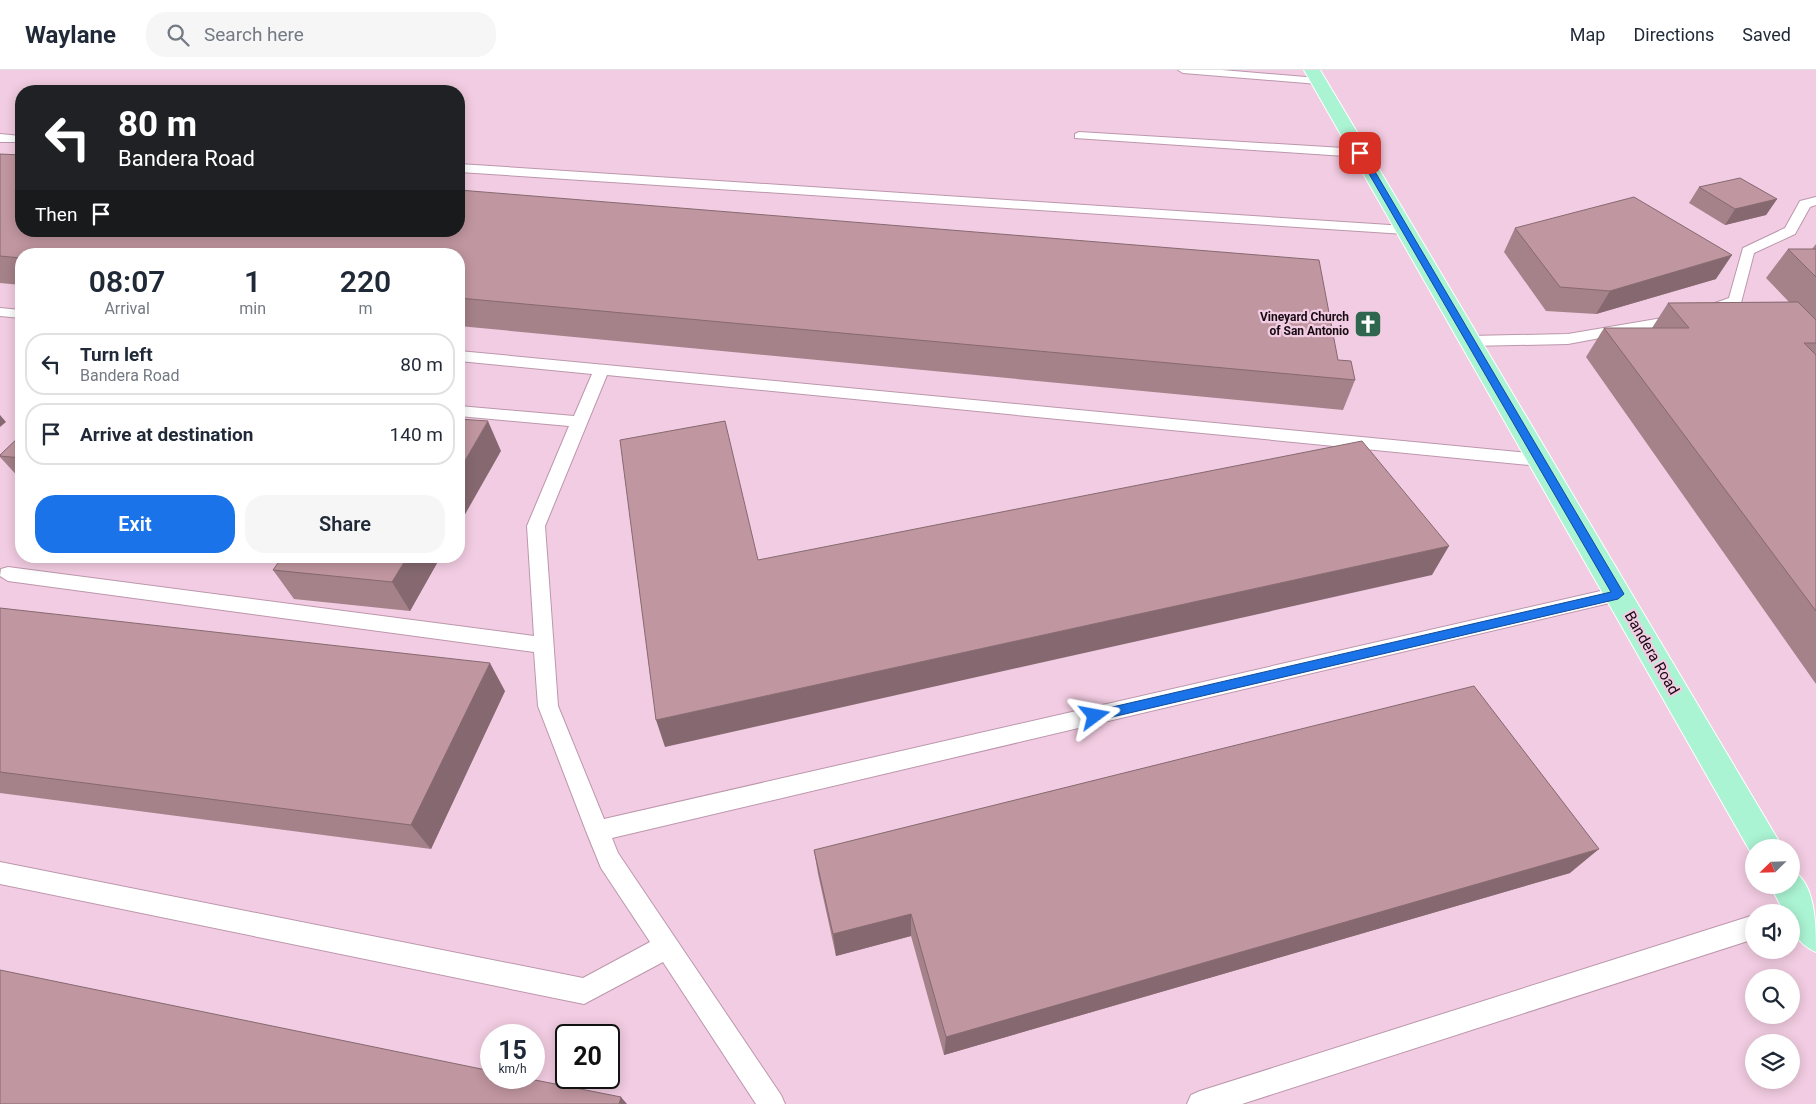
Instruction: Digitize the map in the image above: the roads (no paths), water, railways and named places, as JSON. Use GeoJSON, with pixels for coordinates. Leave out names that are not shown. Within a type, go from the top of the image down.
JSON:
{"type":"FeatureCollection","features":[{"type":"Feature","properties":{"kind":"main road","name":"Bandera Road"},"geometry":{"type":"LineString","coordinates":[[1315,75],[1761,839]]}},
{"type":"Feature","properties":{"kind":"lane"},"geometry":{"type":"LineString","coordinates":[[1183,70],[1315,75]]}},
{"type":"Feature","properties":{"kind":"lane"},"geometry":{"type":"LineString","coordinates":[[1079,136],[1360,153]]}},
{"type":"Feature","properties":{"kind":"lane"},"geometry":{"type":"LineString","coordinates":[[0,138],[15,139]]}},
{"type":"Feature","properties":{"kind":"lane"},"geometry":{"type":"LineString","coordinates":[[465,168],[1405,230]]}},
{"type":"Feature","properties":{"kind":"lane"},"geometry":{"type":"LineString","coordinates":[[1470,341],[1568,339],[1683,318],[1736,300],[1748,250],[1790,231],[1805,204],[1816,201]]}},
{"type":"Feature","properties":{"kind":"lane"},"geometry":{"type":"LineString","coordinates":[[0,312],[15,313]]}},
{"type":"Feature","properties":{"kind":"lane"},"geometry":{"type":"LineString","coordinates":[[465,357],[1540,460]]}},
{"type":"Feature","properties":{"kind":"lane"},"geometry":{"type":"LineString","coordinates":[[601,370],[536,526],[548,706],[608,860],[772,1104]]}},
{"type":"Feature","properties":{"kind":"lane"},"geometry":{"type":"LineString","coordinates":[[465,412],[579,422]]}},
{"type":"Feature","properties":{"kind":"lane"},"geometry":{"type":"LineString","coordinates":[[8,574],[544,645]]}},
{"type":"Feature","properties":{"kind":"lane"},"geometry":{"type":"LineString","coordinates":[[598,831],[1618,594]]}},
{"type":"Feature","properties":{"kind":"lane"},"geometry":{"type":"LineString","coordinates":[[0,872],[584,991],[667,946]]}},
{"type":"Feature","properties":{"kind":"lane"},"geometry":{"type":"LineString","coordinates":[[1200,1104],[1745,930]]}},
{"type":"Feature","properties":{"kind":"place","name":"Vineyard Church of San Antonio"},"geometry":{"type":"Point","coordinates":[1368,324]}}]}
